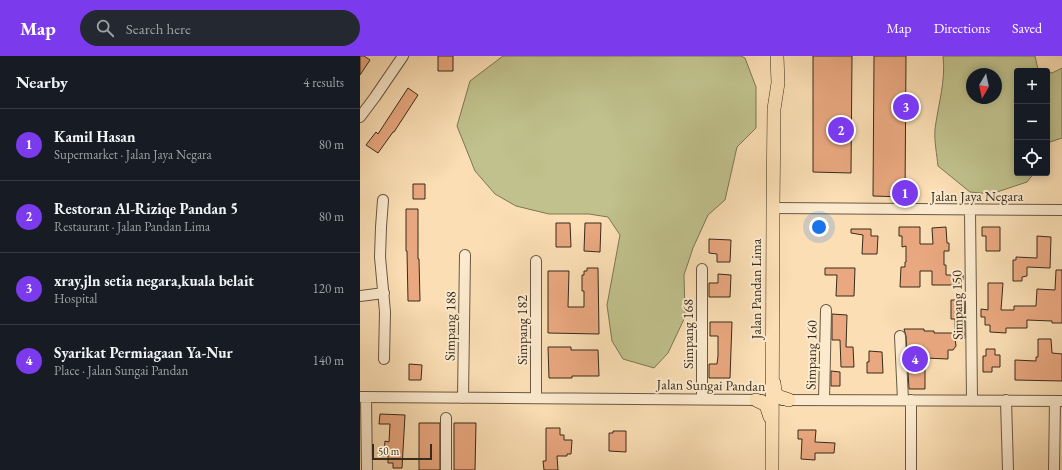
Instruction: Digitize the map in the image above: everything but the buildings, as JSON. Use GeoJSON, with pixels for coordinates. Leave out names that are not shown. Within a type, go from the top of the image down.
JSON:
{"type":"FeatureCollection","features":[{"type":"Feature","properties":{"kind":"main road","name":"Jalan Pandan Lima"},"geometry":{"type":"LineString","coordinates":[[769,56],[770,84],[774,109]]}},
{"type":"Feature","properties":{"kind":"main road","name":"Jalan Pandan Lima"},"geometry":{"type":"LineString","coordinates":[[772,470],[774,109],[778,84],[778,56]]}},
{"type":"Feature","properties":{"kind":"main road"},"geometry":{"type":"LineString","coordinates":[[772,364],[774,371],[774,389],[776,394],[780,398],[789,400]]}},
{"type":"Feature","properties":{"kind":"main road"},"geometry":{"type":"LineString","coordinates":[[756,400],[766,405],[772,423]]}},
{"type":"Feature","properties":{"kind":"street"},"geometry":{"type":"LineString","coordinates":[[360,117],[403,56]]}},
{"type":"Feature","properties":{"kind":"street"},"geometry":{"type":"LineString","coordinates":[[383,200],[380,257],[384,293],[384,359]]}},
{"type":"Feature","properties":{"kind":"street","name":"Jalan Jaya Negara"},"geometry":{"type":"LineString","coordinates":[[773,208],[1062,210]]}},
{"type":"Feature","properties":{"kind":"street","name":"Simpang 150"},"geometry":{"type":"LineString","coordinates":[[970,210],[972,400]]}},
{"type":"Feature","properties":{"kind":"street","name":"Simpang 188"},"geometry":{"type":"LineString","coordinates":[[463,398],[465,255]]}},
{"type":"Feature","properties":{"kind":"street","name":"Simpang 182"},"geometry":{"type":"LineString","coordinates":[[536,261],[536,398]]}},
{"type":"Feature","properties":{"kind":"street","name":"Simpang 168"},"geometry":{"type":"LineString","coordinates":[[702,269],[702,399]]}},
{"type":"Feature","properties":{"kind":"street"},"geometry":{"type":"LineString","coordinates":[[360,296],[384,293]]}},
{"type":"Feature","properties":{"kind":"street","name":"Simpang 160"},"geometry":{"type":"LineString","coordinates":[[824,400],[826,310]]}},
{"type":"Feature","properties":{"kind":"street"},"geometry":{"type":"LineString","coordinates":[[900,336],[907,400],[911,470]]}},
{"type":"Feature","properties":{"kind":"street"},"geometry":{"type":"LineString","coordinates":[[363,397],[367,470]]}},
{"type":"Feature","properties":{"kind":"street","name":"Jalan Sungai Pandan"},"geometry":{"type":"LineString","coordinates":[[363,397],[1058,401]]}},
{"type":"Feature","properties":{"kind":"street"},"geometry":{"type":"LineString","coordinates":[[1006,400],[1008,470]]}},
{"type":"Feature","properties":{"kind":"street"},"geometry":{"type":"LineString","coordinates":[[1054,470],[1058,401]]}},
{"type":"Feature","properties":{"kind":"street"},"geometry":{"type":"LineString","coordinates":[[446,418],[446,470]]}},
{"type":"Feature","properties":{"kind":"green space"},"geometry":{"type":"Polygon","coordinates":[[[503,56],[741,56],[745,58],[756,87],[756,128],[737,147],[725,200],[708,215],[693,248],[684,275],[685,317],[668,353],[654,368],[623,359],[612,341],[607,305],[620,235],[608,217],[589,214],[549,214],[516,206],[495,194],[475,171],[457,126],[470,81],[503,56]]]}},
{"type":"Feature","properties":{"kind":"green space"},"geometry":{"type":"Polygon","coordinates":[[[943,56],[1035,56],[1038,68],[1014,68],[1014,176],[1032,176],[1027,182],[991,194],[970,192],[938,166],[935,129],[943,84],[943,56]]]}},
{"type":"Feature","properties":{"kind":"green space"},"geometry":{"type":"Polygon","coordinates":[[[1062,68],[1062,138],[1050,142],[1050,73],[1062,68]]]}},
{"type":"Feature","properties":{"kind":"place","name":"xray,jln setia negara,kuala belait"},"geometry":{"type":"Point","coordinates":[906,107]}},
{"type":"Feature","properties":{"kind":"place","name":"Restoran Al-Riziqe Pandan 5"},"geometry":{"type":"Point","coordinates":[841,130]}},
{"type":"Feature","properties":{"kind":"place","name":"Kamil Hasan"},"geometry":{"type":"Point","coordinates":[905,193]}},
{"type":"Feature","properties":{"kind":"place","name":"Syarikat Permiagaan Ya-Nur"},"geometry":{"type":"Point","coordinates":[915,359]}}]}
